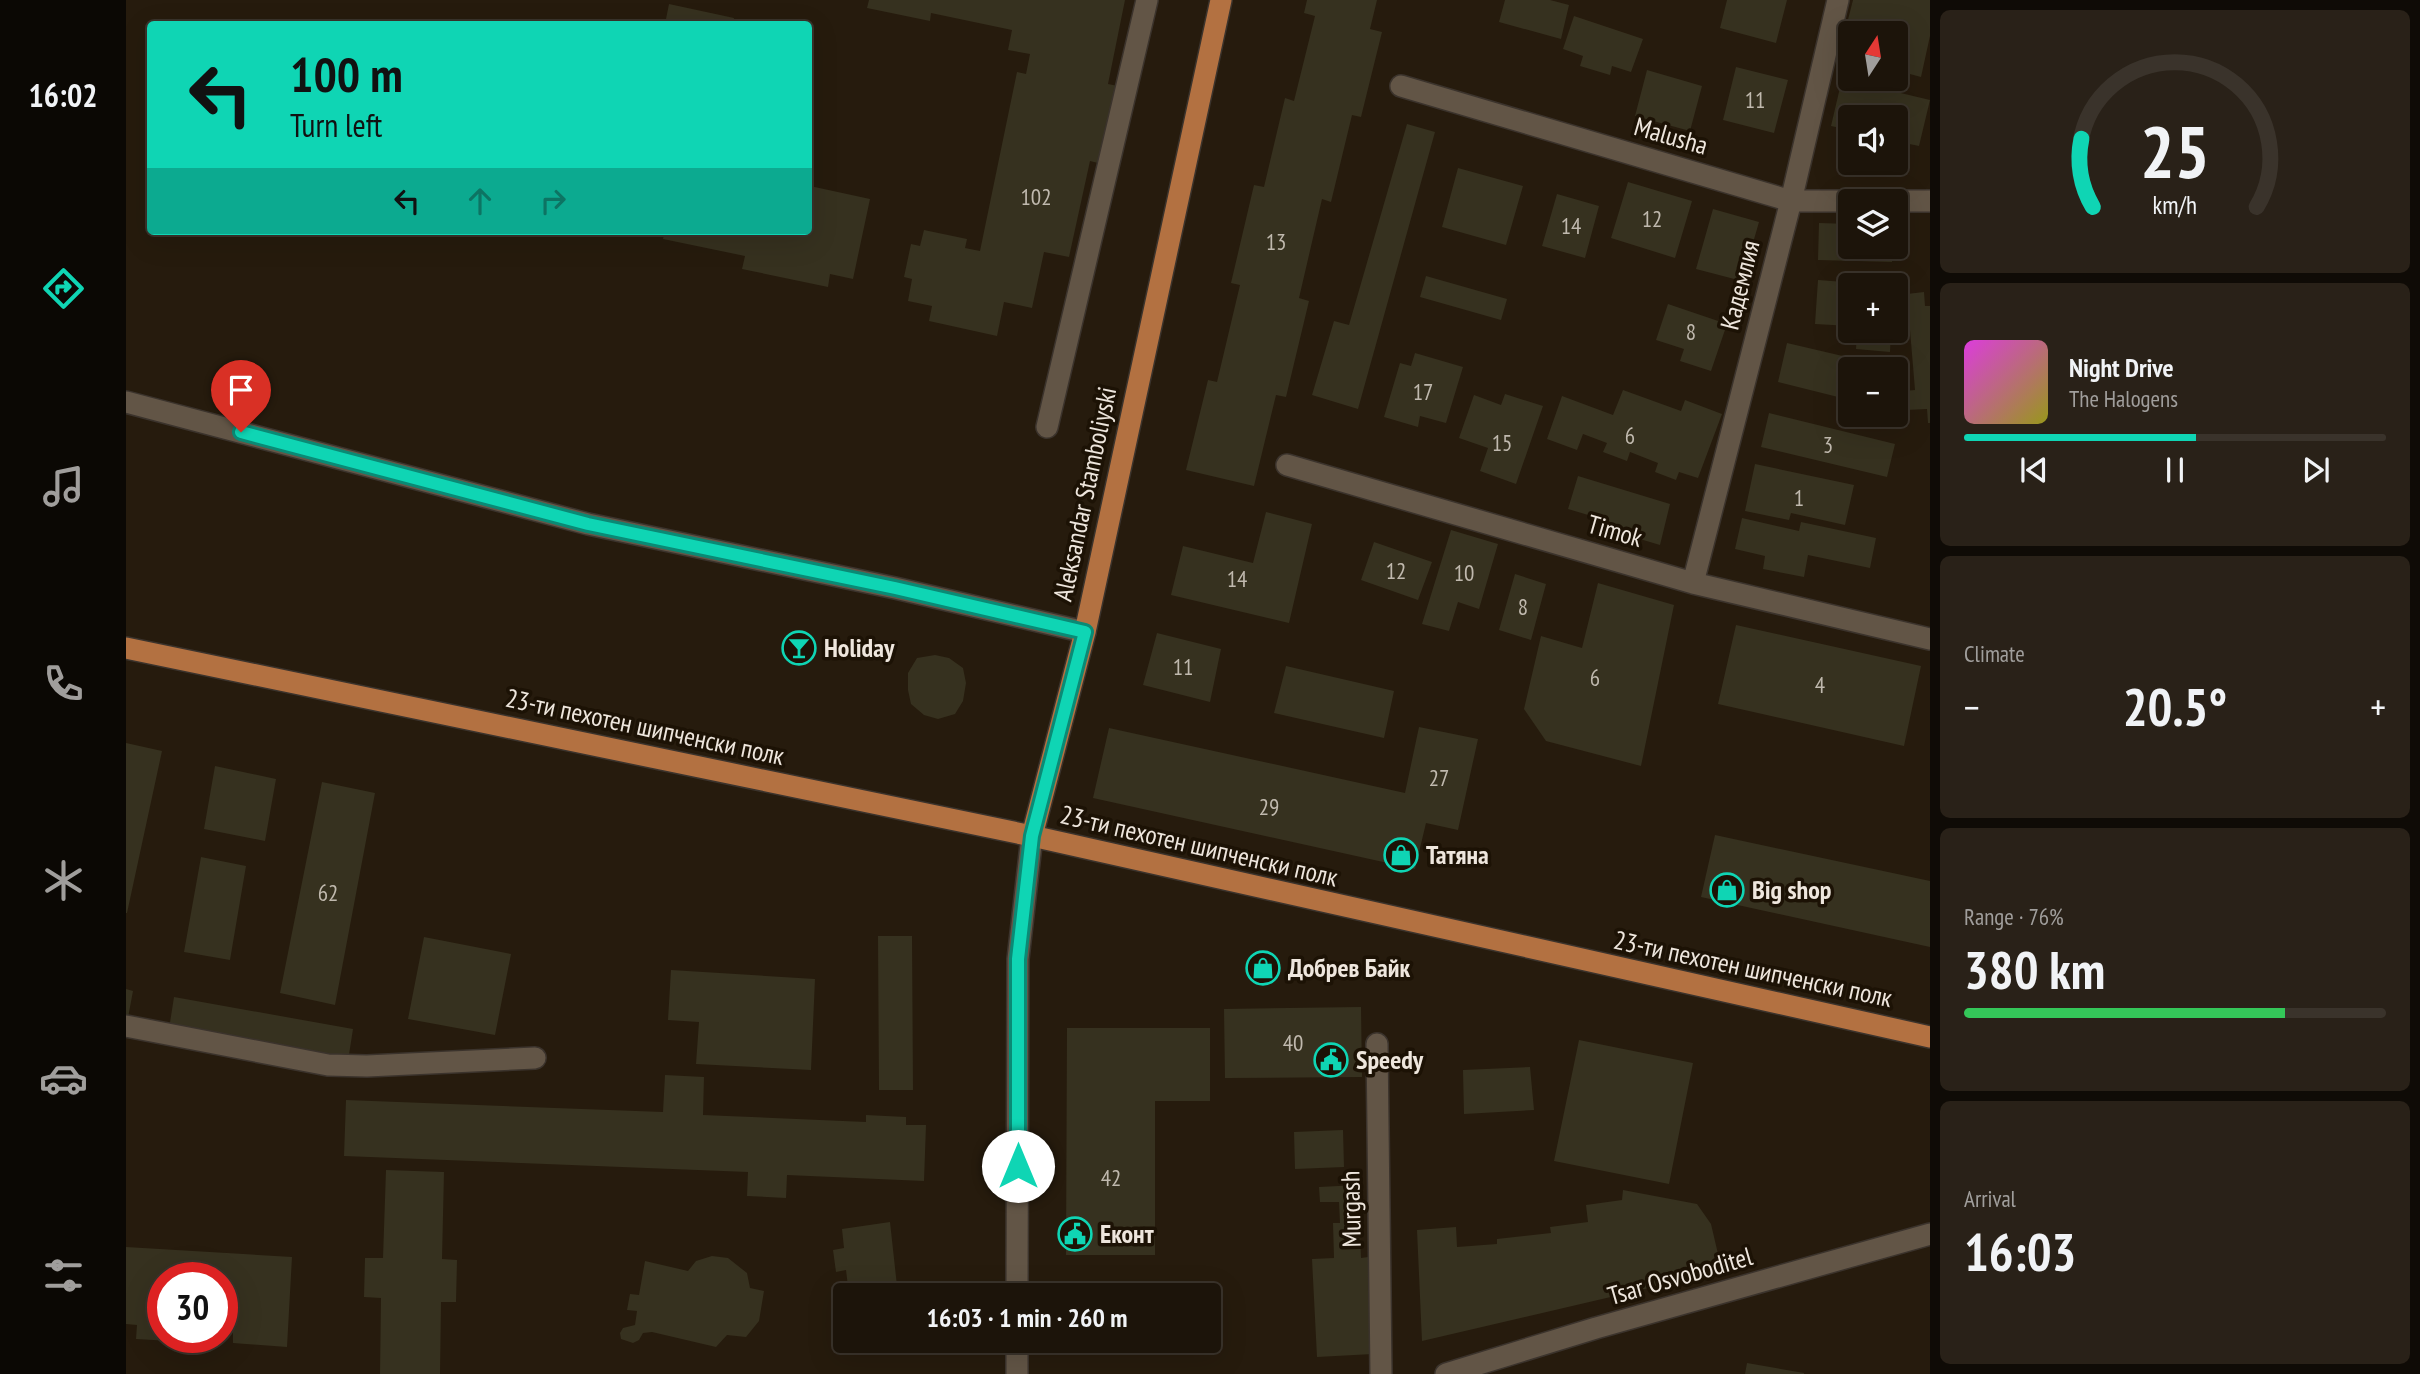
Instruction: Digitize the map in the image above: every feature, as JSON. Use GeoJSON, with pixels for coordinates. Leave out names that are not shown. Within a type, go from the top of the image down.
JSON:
{"type":"FeatureCollection","features":[{"type":"Feature","properties":{"kind":"main road","name":"Aleksandar Stamboliyski"},"geometry":{"type":"LineString","coordinates":[[1032,836],[1085,632],[1221,0]]}},
{"type":"Feature","properties":{"kind":"main road","name":"23-ти пехотен шипченски полк"},"geometry":{"type":"LineString","coordinates":[[126,648],[1032,836],[1930,1037]]}},
{"type":"Feature","properties":{"kind":"street"},"geometry":{"type":"LineString","coordinates":[[1047,427],[1147,0]]}},
{"type":"Feature","properties":{"kind":"street","name":"Кадемлия"},"geometry":{"type":"LineString","coordinates":[[1693,583],[1791,201],[1838,0]]}},
{"type":"Feature","properties":{"kind":"street","name":"Malusha"},"geometry":{"type":"LineString","coordinates":[[1401,86],[1791,201],[1930,201]]}},
{"type":"Feature","properties":{"kind":"street"},"geometry":{"type":"LineString","coordinates":[[126,402],[588,524],[895,588],[1085,632]]}},
{"type":"Feature","properties":{"kind":"street","name":"Timok"},"geometry":{"type":"LineString","coordinates":[[1287,465],[1693,583],[1930,639]]}},
{"type":"Feature","properties":{"kind":"street","name":"Aleksandar Stamboliyski"},"geometry":{"type":"LineString","coordinates":[[1017,1283],[1018,959],[1032,836]]}},
{"type":"Feature","properties":{"kind":"street"},"geometry":{"type":"LineString","coordinates":[[126,1026],[328,1065],[367,1066],[535,1058]]}},
{"type":"Feature","properties":{"kind":"street","name":"Murgash"},"geometry":{"type":"LineString","coordinates":[[1377,1044],[1381,1374]]}},
{"type":"Feature","properties":{"kind":"street","name":"Tsar Osvoboditel"},"geometry":{"type":"LineString","coordinates":[[1446,1374],[1596,1328],[1930,1234]]}},
{"type":"Feature","properties":{"kind":"street"},"geometry":{"type":"LineString","coordinates":[[1017,1353],[1017,1374]]}},
{"type":"Feature","properties":{"kind":"building"},"geometry":{"type":"Polygon","coordinates":[[[869,0],[1125,0],[1108,84],[1118,86],[1102,164],[1090,161],[1069,257],[1044,252],[1032,308],[1004,302],[997,336],[929,321],[932,306],[908,301],[912,279],[904,277],[911,244],[920,246],[924,230],[967,239],[965,248],[980,251],[1017,72],[1026,74],[1030,54],[1008,50],[1012,30],[931,13],[930,21],[867,8],[869,0]]]}},
{"type":"Feature","properties":{"kind":"building"},"geometry":{"type":"Polygon","coordinates":[[[1307,0],[1377,0],[1370,29],[1382,32],[1361,117],[1352,115],[1331,202],[1322,199],[1299,298],[1309,301],[1286,397],[1276,395],[1254,486],[1186,470],[1208,380],[1217,382],[1240,285],[1231,283],[1254,185],[1264,187],[1285,98],[1294,101],[1315,16],[1304,13],[1307,0]]]}},
{"type":"Feature","properties":{"kind":"building"},"geometry":{"type":"Polygon","coordinates":[[[1505,0],[1550,0],[1569,5],[1561,39],[1499,22],[1505,0]]]}},
{"type":"Feature","properties":{"kind":"building"},"geometry":{"type":"Polygon","coordinates":[[[1727,0],[1787,0],[1776,43],[1720,28],[1727,0]]]}},
{"type":"Feature","properties":{"kind":"building"},"geometry":{"type":"Polygon","coordinates":[[[1853,0],[1930,0],[1930,36],[1921,77],[1908,74],[1908,21],[1848,21],[1853,0]]]}},
{"type":"Feature","properties":{"kind":"building"},"geometry":{"type":"Polygon","coordinates":[[[669,4],[734,18],[734,21],[666,21],[669,4]]]}},
{"type":"Feature","properties":{"kind":"building"},"geometry":{"type":"Polygon","coordinates":[[[1574,16],[1643,39],[1631,72],[1612,66],[1610,75],[1580,66],[1583,56],[1563,49],[1574,16]]]}},
{"type":"Feature","properties":{"kind":"building"},"geometry":{"type":"Polygon","coordinates":[[[1736,67],[1788,80],[1774,133],[1723,120],[1736,67]]]}},
{"type":"Feature","properties":{"kind":"building"},"geometry":{"type":"Polygon","coordinates":[[[1647,70],[1702,86],[1690,131],[1635,116],[1647,70]]]}},
{"type":"Feature","properties":{"kind":"building"},"geometry":{"type":"Polygon","coordinates":[[[1839,91],[1892,91],[1930,100],[1919,146],[1908,144],[1908,105],[1838,105],[1838,127],[1831,126],[1839,91]]]}},
{"type":"Feature","properties":{"kind":"building"},"geometry":{"type":"Polygon","coordinates":[[[1407,124],[1435,132],[1358,409],[1312,395],[1334,321],[1349,325],[1407,124]]]}},
{"type":"Feature","properties":{"kind":"building"},"geometry":{"type":"Polygon","coordinates":[[[1458,168],[1523,186],[1506,245],[1442,227],[1458,168]]]}},
{"type":"Feature","properties":{"kind":"building"},"geometry":{"type":"Polygon","coordinates":[[[1628,182],[1692,201],[1675,258],[1611,238],[1628,182]]]}},
{"type":"Feature","properties":{"kind":"building"},"geometry":{"type":"Polygon","coordinates":[[[812,186],[870,199],[853,279],[830,274],[828,287],[742,269],[745,256],[663,239],[664,235],[812,235],[812,186]]]}},
{"type":"Feature","properties":{"kind":"building"},"geometry":{"type":"Polygon","coordinates":[[[1557,194],[1599,206],[1585,258],[1542,246],[1557,194]]]}},
{"type":"Feature","properties":{"kind":"building"},"geometry":{"type":"Polygon","coordinates":[[[1713,209],[1759,222],[1742,281],[1696,269],[1713,209]]]}},
{"type":"Feature","properties":{"kind":"building"},"geometry":{"type":"Polygon","coordinates":[[[1819,223],[1838,224],[1838,259],[1892,259],[1892,262],[1818,260],[1819,223]]]}},
{"type":"Feature","properties":{"kind":"building"},"geometry":{"type":"Polygon","coordinates":[[[1426,276],[1507,299],[1501,320],[1420,297],[1426,276]]]}},
{"type":"Feature","properties":{"kind":"building"},"geometry":{"type":"Polygon","coordinates":[[[1818,280],[1838,282],[1838,325],[1815,324],[1818,280]]]}},
{"type":"Feature","properties":{"kind":"building"},"geometry":{"type":"Polygon","coordinates":[[[1924,292],[1925,306],[1930,306],[1930,423],[1927,409],[1908,410],[1908,391],[1915,390],[1908,294],[1924,292]]]}},
{"type":"Feature","properties":{"kind":"building"},"geometry":{"type":"Polygon","coordinates":[[[1668,304],[1727,324],[1711,371],[1680,361],[1684,349],[1656,340],[1668,304]]]}},
{"type":"Feature","properties":{"kind":"building"},"geometry":{"type":"Polygon","coordinates":[[[1787,343],[1847,357],[1838,357],[1838,397],[1778,382],[1787,343]]]}},
{"type":"Feature","properties":{"kind":"building"},"geometry":{"type":"Polygon","coordinates":[[[1856,343],[1890,343],[1890,352],[1856,349],[1856,343]]]}},
{"type":"Feature","properties":{"kind":"building"},"geometry":{"type":"Polygon","coordinates":[[[1415,353],[1463,367],[1446,423],[1420,416],[1418,427],[1384,417],[1400,363],[1411,366],[1415,353]]]}},
{"type":"Feature","properties":{"kind":"building"},"geometry":{"type":"Polygon","coordinates":[[[1623,390],[1681,411],[1685,400],[1722,414],[1698,478],[1679,472],[1676,480],[1655,472],[1658,463],[1630,452],[1627,461],[1603,452],[1607,443],[1583,434],[1577,450],[1547,439],[1562,396],[1613,415],[1623,390]]]}},
{"type":"Feature","properties":{"kind":"building"},"geometry":{"type":"Polygon","coordinates":[[[1505,394],[1543,406],[1516,484],[1480,471],[1488,448],[1459,438],[1474,395],[1501,405],[1505,394]]]}},
{"type":"Feature","properties":{"kind":"building"},"geometry":{"type":"Polygon","coordinates":[[[1769,413],[1895,444],[1887,477],[1761,447],[1769,413]]]}},
{"type":"Feature","properties":{"kind":"building"},"geometry":{"type":"Polygon","coordinates":[[[1755,464],[1854,485],[1845,525],[1791,513],[1789,520],[1745,511],[1755,464]]]}},
{"type":"Feature","properties":{"kind":"building"},"geometry":{"type":"Polygon","coordinates":[[[1578,476],[1670,504],[1660,545],[1603,528],[1605,520],[1568,509],[1578,476]]]}},
{"type":"Feature","properties":{"kind":"building"},"geometry":{"type":"Polygon","coordinates":[[[1266,512],[1312,524],[1289,623],[1171,595],[1183,546],[1253,563],[1266,512]]]}},
{"type":"Feature","properties":{"kind":"building"},"geometry":{"type":"Polygon","coordinates":[[[1742,518],[1799,531],[1801,522],[1876,538],[1870,568],[1808,555],[1804,577],[1763,569],[1765,556],[1735,549],[1742,518]]]}},
{"type":"Feature","properties":{"kind":"building"},"geometry":{"type":"Polygon","coordinates":[[[1451,530],[1498,544],[1479,609],[1458,602],[1449,631],[1422,624],[1451,530]]]}},
{"type":"Feature","properties":{"kind":"building"},"geometry":{"type":"Polygon","coordinates":[[[1374,542],[1432,562],[1418,600],[1361,580],[1374,542]]]}},
{"type":"Feature","properties":{"kind":"building"},"geometry":{"type":"Polygon","coordinates":[[[1515,574],[1546,584],[1531,640],[1499,630],[1515,574]]]}},
{"type":"Feature","properties":{"kind":"building"},"geometry":{"type":"Polygon","coordinates":[[[1598,583],[1674,605],[1641,766],[1546,741],[1524,709],[1541,636],[1582,648],[1598,583]]]}},
{"type":"Feature","properties":{"kind":"building"},"geometry":{"type":"Polygon","coordinates":[[[1736,625],[1921,666],[1904,746],[1718,704],[1736,625]]]}},
{"type":"Feature","properties":{"kind":"building"},"geometry":{"type":"Polygon","coordinates":[[[1157,633],[1221,649],[1210,702],[1143,685],[1157,633]]]}},
{"type":"Feature","properties":{"kind":"building"},"geometry":{"type":"Polygon","coordinates":[[[935,655],[949,658],[963,668],[966,683],[963,701],[955,714],[938,719],[924,715],[911,704],[908,690],[908,673],[917,658],[935,655]]]}},
{"type":"Feature","properties":{"kind":"building"},"geometry":{"type":"Polygon","coordinates":[[[1286,666],[1394,691],[1384,738],[1274,713],[1286,666]]]}},
{"type":"Feature","properties":{"kind":"building"},"geometry":{"type":"Polygon","coordinates":[[[1419,727],[1478,739],[1458,830],[1426,823],[1415,869],[1093,798],[1109,728],[1405,793],[1419,727]]]}},
{"type":"Feature","properties":{"kind":"building"},"geometry":{"type":"Polygon","coordinates":[[[126,743],[162,751],[127,913],[126,913],[126,743]]]}},
{"type":"Feature","properties":{"kind":"building"},"geometry":{"type":"Polygon","coordinates":[[[215,766],[276,779],[265,841],[204,829],[215,766]]]}},
{"type":"Feature","properties":{"kind":"building"},"geometry":{"type":"Polygon","coordinates":[[[322,782],[375,793],[335,1005],[280,993],[322,782]]]}},
{"type":"Feature","properties":{"kind":"building"},"geometry":{"type":"Polygon","coordinates":[[[1715,835],[1930,881],[1930,947],[1701,897],[1715,835]]]}},
{"type":"Feature","properties":{"kind":"building"},"geometry":{"type":"Polygon","coordinates":[[[201,857],[246,866],[230,960],[184,952],[201,857]]]}},
{"type":"Feature","properties":{"kind":"building"},"geometry":{"type":"Polygon","coordinates":[[[878,936],[912,936],[913,1090],[879,1090],[878,936]]]}},
{"type":"Feature","properties":{"kind":"building"},"geometry":{"type":"Polygon","coordinates":[[[424,937],[511,954],[495,1035],[408,1019],[424,937]]]}},
{"type":"Feature","properties":{"kind":"building"},"geometry":{"type":"Polygon","coordinates":[[[671,970],[815,979],[811,1070],[696,1064],[699,1022],[668,1020],[671,970]]]}},
{"type":"Feature","properties":{"kind":"building"},"geometry":{"type":"Polygon","coordinates":[[[126,989],[133,991],[127,1023],[126,1023],[126,989]]]}},
{"type":"Feature","properties":{"kind":"building"},"geometry":{"type":"Polygon","coordinates":[[[174,997],[353,1029],[348,1061],[169,1029],[174,997]]]}},
{"type":"Feature","properties":{"kind":"building"},"geometry":{"type":"Polygon","coordinates":[[[1361,1007],[1362,1077],[1225,1078],[1224,1009],[1361,1007]]]}},
{"type":"Feature","properties":{"kind":"building"},"geometry":{"type":"Polygon","coordinates":[[[1067,1028],[1210,1028],[1210,1101],[1155,1101],[1155,1255],[1066,1255],[1067,1028]]]}},
{"type":"Feature","properties":{"kind":"building"},"geometry":{"type":"Polygon","coordinates":[[[1579,1040],[1693,1063],[1669,1184],[1554,1161],[1579,1040]]]}},
{"type":"Feature","properties":{"kind":"building"},"geometry":{"type":"Polygon","coordinates":[[[1530,1067],[1534,1110],[1464,1114],[1463,1070],[1530,1067]]]}},
{"type":"Feature","properties":{"kind":"building"},"geometry":{"type":"Polygon","coordinates":[[[665,1075],[704,1077],[703,1115],[866,1122],[866,1115],[906,1117],[906,1125],[926,1125],[924,1181],[787,1175],[786,1198],[747,1196],[748,1172],[344,1156],[346,1100],[663,1112],[665,1075]]]}},
{"type":"Feature","properties":{"kind":"building"},"geometry":{"type":"Polygon","coordinates":[[[1343,1130],[1344,1167],[1295,1169],[1294,1132],[1343,1130]]]}},
{"type":"Feature","properties":{"kind":"building"},"geometry":{"type":"Polygon","coordinates":[[[386,1170],[444,1172],[442,1259],[457,1260],[456,1302],[441,1302],[440,1374],[380,1374],[381,1298],[364,1297],[365,1258],[383,1258],[386,1170]]]}},
{"type":"Feature","properties":{"kind":"building"},"geometry":{"type":"Polygon","coordinates":[[[1358,1185],[1361,1258],[1368,1257],[1373,1354],[1317,1357],[1312,1259],[1334,1258],[1333,1223],[1340,1223],[1339,1202],[1320,1202],[1319,1187],[1358,1185]]]}},
{"type":"Feature","properties":{"kind":"building"},"geometry":{"type":"Polygon","coordinates":[[[1623,1190],[1697,1204],[1711,1224],[1722,1271],[1422,1341],[1417,1230],[1456,1227],[1457,1247],[1497,1244],[1497,1239],[1551,1233],[1550,1227],[1588,1222],[1586,1205],[1622,1200],[1623,1190]]]}},
{"type":"Feature","properties":{"kind":"building"},"geometry":{"type":"Polygon","coordinates":[[[890,1222],[897,1283],[848,1283],[846,1270],[836,1272],[833,1250],[844,1248],[842,1229],[890,1222]]]}},
{"type":"Feature","properties":{"kind":"building"},"geometry":{"type":"Polygon","coordinates":[[[126,1247],[292,1257],[287,1347],[238,1343],[238,1262],[147,1262],[147,1340],[136,1339],[137,1325],[126,1324],[126,1247]]]}},
{"type":"Feature","properties":{"kind":"building"},"geometry":{"type":"Polygon","coordinates":[[[712,1256],[728,1258],[747,1273],[750,1288],[764,1291],[759,1321],[746,1337],[727,1335],[716,1347],[652,1332],[643,1333],[639,1340],[633,1343],[621,1339],[623,1328],[635,1325],[637,1311],[627,1310],[630,1294],[639,1295],[645,1261],[688,1271],[696,1261],[712,1256]]]}},
{"type":"Feature","properties":{"kind":"building"},"geometry":{"type":"Polygon","coordinates":[[[1747,1363],[1804,1373],[1804,1374],[1745,1374],[1747,1363]]]}},
{"type":"Feature","properties":{"kind":"place","name":"Holiday"},"geometry":{"type":"Point","coordinates":[799,648]}},
{"type":"Feature","properties":{"kind":"place","name":"Татяна"},"geometry":{"type":"Point","coordinates":[1401,855]}},
{"type":"Feature","properties":{"kind":"place","name":"Big shop"},"geometry":{"type":"Point","coordinates":[1727,890]}},
{"type":"Feature","properties":{"kind":"place","name":"Добрев Байк"},"geometry":{"type":"Point","coordinates":[1263,968]}},
{"type":"Feature","properties":{"kind":"place","name":"Speedy"},"geometry":{"type":"Point","coordinates":[1331,1060]}},
{"type":"Feature","properties":{"kind":"place","name":"Еконт"},"geometry":{"type":"Point","coordinates":[1075,1234]}},
{"type":"Feature","properties":{"kind":"route"},"geometry":{"type":"LineString","coordinates":[[241,432],[588,524],[895,588],[1085,632],[1032,836],[1018,959],[1018,1166]]}}]}
